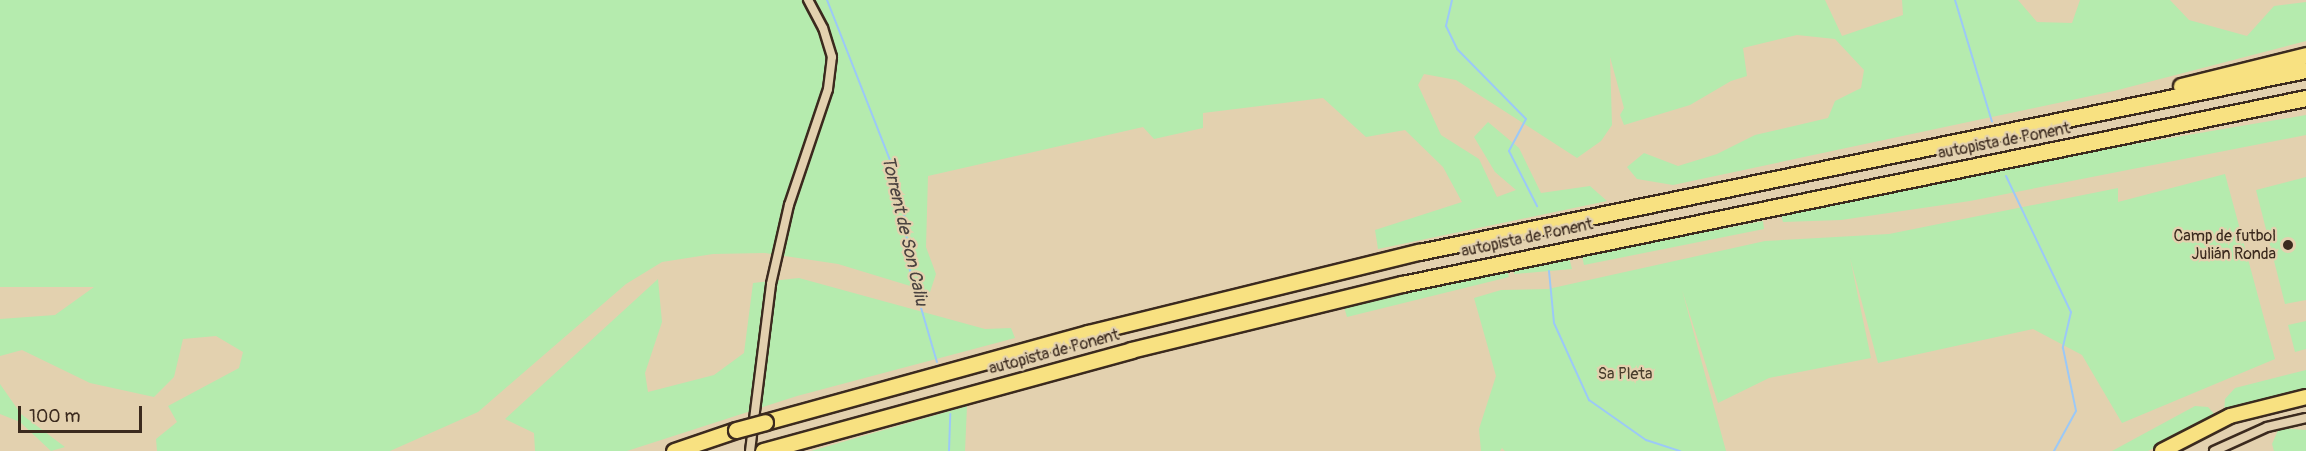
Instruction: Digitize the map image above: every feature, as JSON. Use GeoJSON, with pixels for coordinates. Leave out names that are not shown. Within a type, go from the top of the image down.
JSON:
{"type":"FeatureCollection","features":[{"type":"Feature","properties":{"kind":"highway"},"geometry":{"type":"LineString","coordinates":[[2102,112],[2123,100],[2306,55]]}},
{"type":"Feature","properties":{"kind":"highway","name":"autopista de Ponent"},"geometry":{"type":"LineString","coordinates":[[674,451],[736,430],[759,418],[1333,272],[1596,214],[2306,70]]}},
{"type":"Feature","properties":{"kind":"highway","name":"autopista de Ponent"},"geometry":{"type":"LineString","coordinates":[[764,451],[1102,357],[1402,284],[2306,98]]}},
{"type":"Feature","properties":{"kind":"highway"},"geometry":{"type":"LineString","coordinates":[[2226,115],[2251,117],[2306,108]]}},
{"type":"Feature","properties":{"kind":"main road"},"geometry":{"type":"LineString","coordinates":[[2162,451],[2230,416],[2306,399]]}},
{"type":"Feature","properties":{"kind":"main road"},"geometry":{"type":"LineString","coordinates":[[2172,451],[2252,416],[2306,399]]}},
{"type":"Feature","properties":{"kind":"street"},"geometry":{"type":"LineString","coordinates":[[750,451],[759,418],[771,284],[789,205],[828,89],[832,57],[823,28],[808,0]]}},
{"type":"Feature","properties":{"kind":"street"},"geometry":{"type":"LineString","coordinates":[[2214,451],[2267,427],[2306,418]]}},
{"type":"Feature","properties":{"kind":"green space"},"geometry":{"type":"Polygon","coordinates":[[[0,0],[1825,0],[1842,36],[1903,15],[1902,0],[2018,0],[2037,22],[2072,23],[2080,0],[2170,0],[2189,20],[2247,36],[2274,6],[2306,2],[2306,41],[2114,91],[1673,185],[1637,179],[1627,167],[1644,153],[1678,166],[1717,154],[1755,135],[1828,118],[1835,101],[1861,88],[1864,70],[1835,39],[1797,35],[1743,48],[1747,76],[1731,81],[1690,105],[1624,125],[1620,115],[1624,108],[1610,57],[1612,125],[1601,141],[1577,158],[1456,80],[1424,74],[1418,85],[1441,135],[1479,159],[1497,197],[1516,190],[1495,172],[1474,137],[1488,122],[1519,148],[1541,193],[1590,186],[1607,201],[1378,249],[1375,230],[1462,202],[1443,167],[1405,130],[1366,137],[1323,98],[1203,113],[1203,128],[1154,139],[1143,127],[928,176],[926,247],[936,274],[930,292],[838,264],[765,253],[713,254],[662,262],[626,284],[478,412],[390,451],[157,451],[156,439],[177,422],[168,406],[239,368],[243,352],[216,336],[183,339],[174,377],[154,397],[90,383],[22,350],[0,356],[0,319],[55,315],[94,287],[0,287],[0,0]]]}},
{"type":"Feature","properties":{"kind":"green space"},"geometry":{"type":"Polygon","coordinates":[[[2306,115],[2306,135],[1970,201],[1841,220],[1783,222],[1780,212],[2070,155],[2306,115]]]}},
{"type":"Feature","properties":{"kind":"green space","name":"Sa Pleta"},"geometry":{"type":"Polygon","coordinates":[[[2225,174],[2275,359],[2122,423],[2082,355],[2033,329],[1878,363],[1850,258],[1871,358],[1769,378],[1718,403],[1682,290],[1726,451],[1505,451],[1502,448],[1500,451],[1481,451],[1479,429],[1496,376],[1474,298],[1501,290],[1548,289],[1765,241],[1889,234],[2118,188],[2118,202],[2225,174]]]}},
{"type":"Feature","properties":{"kind":"green space","name":"Camp de futbol Julián Ronda"},"geometry":{"type":"Polygon","coordinates":[[[2306,177],[2306,300],[2285,304],[2256,190],[2306,177]]]}},
{"type":"Feature","properties":{"kind":"green space"},"geometry":{"type":"Polygon","coordinates":[[[1763,221],[1764,229],[1584,265],[1582,256],[1763,221]]]}},
{"type":"Feature","properties":{"kind":"green space"},"geometry":{"type":"Polygon","coordinates":[[[1569,257],[1572,269],[1514,274],[1514,268],[1569,257]]]}},
{"type":"Feature","properties":{"kind":"green space"},"geometry":{"type":"Polygon","coordinates":[[[1507,270],[1509,277],[1347,317],[1344,307],[1507,270]]]}},
{"type":"Feature","properties":{"kind":"green space"},"geometry":{"type":"Polygon","coordinates":[[[799,278],[985,329],[1011,328],[1015,338],[797,396],[627,451],[535,451],[534,433],[505,419],[658,279],[662,322],[645,373],[648,392],[714,375],[744,353],[753,283],[799,278]]]}},
{"type":"Feature","properties":{"kind":"green space"},"geometry":{"type":"Polygon","coordinates":[[[2306,321],[2306,349],[2295,352],[2288,325],[2306,321]]]}},
{"type":"Feature","properties":{"kind":"green space"},"geometry":{"type":"Polygon","coordinates":[[[2306,370],[2306,390],[2264,398],[2224,413],[2225,399],[2235,388],[2306,370]]]}},
{"type":"Feature","properties":{"kind":"green space"},"geometry":{"type":"Polygon","coordinates":[[[0,384],[21,414],[65,447],[51,451],[20,422],[0,414],[0,384]]]}},
{"type":"Feature","properties":{"kind":"green space"},"geometry":{"type":"Polygon","coordinates":[[[967,406],[965,451],[811,451],[967,406]]]}},
{"type":"Feature","properties":{"kind":"green space"},"geometry":{"type":"Polygon","coordinates":[[[2195,406],[2208,407],[2216,416],[2148,451],[2112,451],[2195,406]]]}},
{"type":"Feature","properties":{"kind":"green space"},"geometry":{"type":"Polygon","coordinates":[[[2279,428],[2306,430],[2306,451],[2274,451],[2272,444],[2279,428]]]}},
{"type":"Feature","properties":{"kind":"waterway","name":"Torrent de Son Caliu"},"geometry":{"type":"LineString","coordinates":[[827,0],[894,170],[905,219],[909,267],[937,362]]}},
{"type":"Feature","properties":{"kind":"waterway"},"geometry":{"type":"LineString","coordinates":[[1452,0],[1446,26],[1457,49],[1526,119],[1509,151],[1537,206]]}},
{"type":"Feature","properties":{"kind":"waterway"},"geometry":{"type":"LineString","coordinates":[[1955,0],[1992,122]]}},
{"type":"Feature","properties":{"kind":"waterway"},"geometry":{"type":"LineString","coordinates":[[2006,176],[2071,312],[2063,348],[2076,411],[2054,451]]}},
{"type":"Feature","properties":{"kind":"waterway"},"geometry":{"type":"LineString","coordinates":[[1549,271],[1554,323],[1589,400],[1646,440],[1680,451]]}},
{"type":"Feature","properties":{"kind":"waterway","name":"Torrent de Son Caliu"},"geometry":{"type":"LineString","coordinates":[[949,451],[950,414]]}},
{"type":"Feature","properties":{"kind":"place","name":"Camp de futbol Julián Ronda"},"geometry":{"type":"Point","coordinates":[2288,245]}}]}
